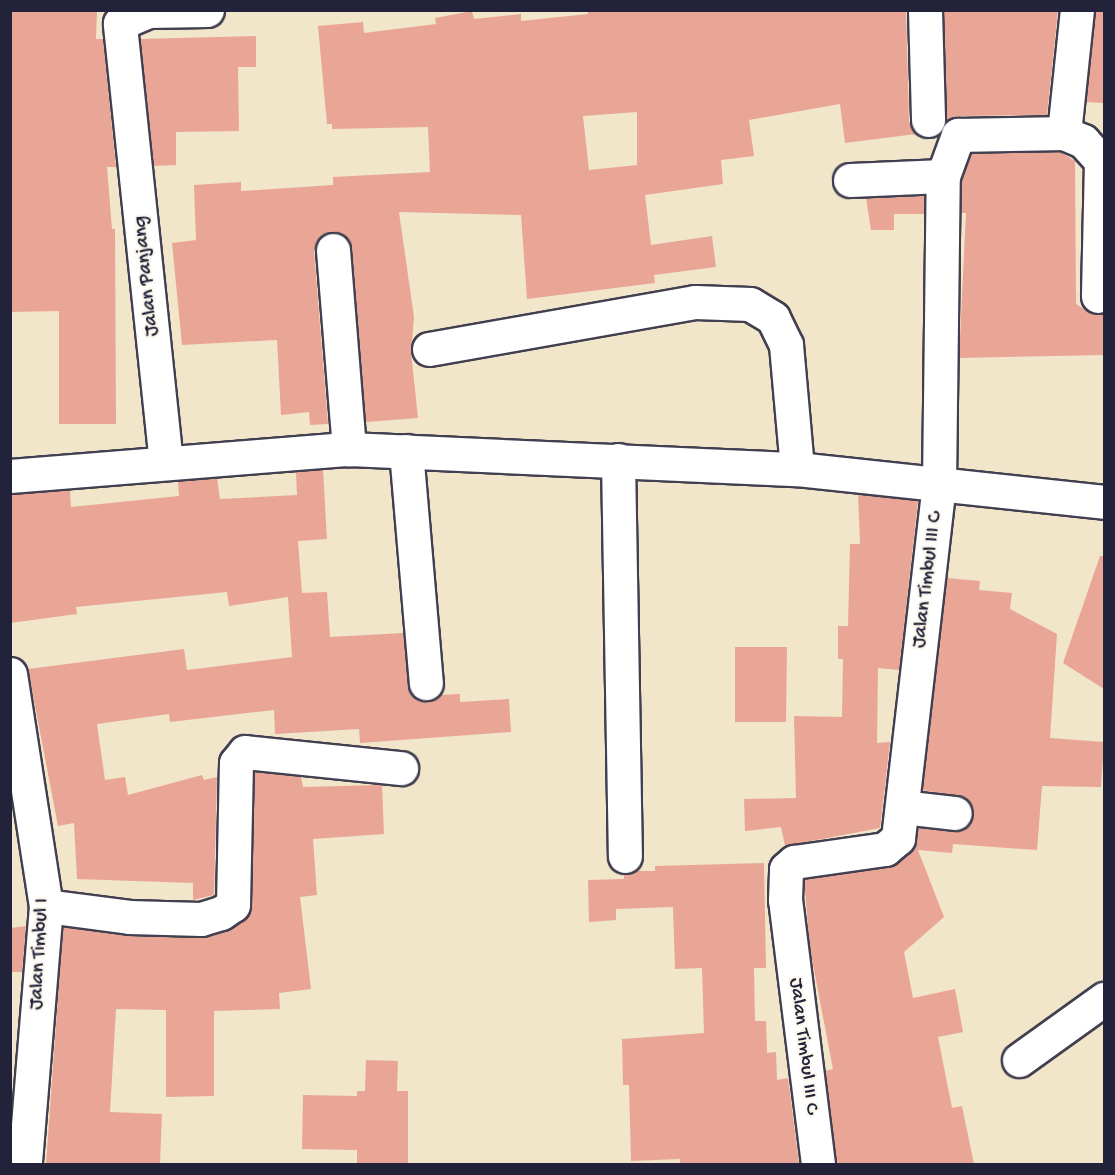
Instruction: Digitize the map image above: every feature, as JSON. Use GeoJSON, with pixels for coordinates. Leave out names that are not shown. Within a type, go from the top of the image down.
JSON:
{"type":"FeatureCollection","features":[{"type":"Feature","properties":{"kind":"street","name":"Jalan Panjang"},"geometry":{"type":"LineString","coordinates":[[166,463],[120,23],[148,11],[207,10]]}},
{"type":"Feature","properties":{"kind":"street"},"geometry":{"type":"LineString","coordinates":[[925,10],[928,120]]}},
{"type":"Feature","properties":{"kind":"street"},"geometry":{"type":"LineString","coordinates":[[1077,10],[1064,133],[1083,141],[1101,161],[1098,296]]}},
{"type":"Feature","properties":{"kind":"street","name":"Jalan Timbul III C"},"geometry":{"type":"LineString","coordinates":[[818,1164],[785,900],[786,869],[794,862],[885,849],[898,838],[939,485],[943,176],[958,135],[1064,133]]}},
{"type":"Feature","properties":{"kind":"street"},"geometry":{"type":"LineString","coordinates":[[850,180],[943,176]]}},
{"type":"Feature","properties":{"kind":"street"},"geometry":{"type":"LineString","coordinates":[[333,250],[349,449]]}},
{"type":"Feature","properties":{"kind":"street"},"geometry":{"type":"LineString","coordinates":[[429,349],[695,302],[750,304],[773,318],[786,345],[797,470]]}},
{"type":"Feature","properties":{"kind":"street"},"geometry":{"type":"LineString","coordinates":[[10,476],[349,449],[797,470],[1104,501]]}},
{"type":"Feature","properties":{"kind":"street"},"geometry":{"type":"LineString","coordinates":[[406,452],[426,683]]}},
{"type":"Feature","properties":{"kind":"street"},"geometry":{"type":"LineString","coordinates":[[618,460],[625,856]]}},
{"type":"Feature","properties":{"kind":"street","name":"Jalan Timbul I"},"geometry":{"type":"LineString","coordinates":[[10,674],[46,906],[25,1164]]}},
{"type":"Feature","properties":{"kind":"street"},"geometry":{"type":"LineString","coordinates":[[46,906],[129,917],[201,919],[221,914],[233,904],[236,763],[245,752],[401,768]]}},
{"type":"Feature","properties":{"kind":"street"},"geometry":{"type":"LineString","coordinates":[[902,807],[955,813]]}},
{"type":"Feature","properties":{"kind":"street"},"geometry":{"type":"LineString","coordinates":[[1019,1060],[1104,999]]}},
{"type":"Feature","properties":{"kind":"building"},"geometry":{"type":"Polygon","coordinates":[[[10,10],[97,10],[96,39],[103,39],[116,167],[107,167],[112,229],[115,229],[116,424],[59,424],[59,311],[10,312],[10,10]]]}},
{"type":"Feature","properties":{"kind":"building"},"geometry":{"type":"Polygon","coordinates":[[[587,10],[906,10],[909,121],[916,134],[845,143],[840,104],[749,120],[754,156],[721,160],[723,184],[645,195],[651,245],[712,236],[716,267],[654,275],[655,283],[527,299],[521,215],[399,212],[414,317],[411,352],[418,418],[366,422],[352,248],[340,233],[322,235],[314,251],[328,424],[310,425],[309,412],[281,415],[277,340],[182,345],[172,243],[196,240],[194,185],[241,182],[241,191],[333,185],[333,177],[430,172],[428,127],[332,129],[332,124],[327,124],[318,26],[363,22],[364,33],[436,24],[435,18],[472,11],[474,19],[521,14],[521,21],[588,14],[587,10]],[[637,112],[583,116],[589,170],[637,165],[637,112]]]}},
{"type":"Feature","properties":{"kind":"building"},"geometry":{"type":"Polygon","coordinates":[[[944,10],[1058,10],[1047,115],[958,116],[947,120],[944,10]]]}},
{"type":"Feature","properties":{"kind":"building"},"geometry":{"type":"Polygon","coordinates":[[[1095,10],[1104,10],[1104,103],[1086,102],[1095,10]]]}},
{"type":"Feature","properties":{"kind":"building"},"geometry":{"type":"Polygon","coordinates":[[[256,36],[256,67],[238,67],[239,131],[176,132],[176,165],[154,166],[140,39],[256,36]]]}},
{"type":"Feature","properties":{"kind":"building"},"geometry":{"type":"Polygon","coordinates":[[[1060,152],[1075,161],[1076,304],[1089,312],[1104,313],[1104,355],[959,358],[966,213],[961,213],[962,179],[971,154],[1060,152]]]}},
{"type":"Feature","properties":{"kind":"building"},"geometry":{"type":"Polygon","coordinates":[[[924,196],[924,214],[894,214],[894,230],[871,230],[866,198],[924,196]]]}},
{"type":"Feature","properties":{"kind":"building"},"geometry":{"type":"Polygon","coordinates":[[[323,470],[327,539],[298,541],[302,593],[327,592],[330,637],[403,633],[411,694],[427,702],[440,695],[460,694],[460,702],[509,699],[511,732],[360,743],[359,729],[275,734],[274,710],[170,722],[169,714],[97,724],[105,780],[125,777],[128,795],[202,775],[204,780],[217,777],[214,895],[193,900],[193,883],[77,879],[74,823],[58,826],[28,669],[184,649],[187,670],[292,657],[288,597],[229,606],[227,592],[76,607],[77,614],[10,623],[10,495],[70,490],[71,507],[179,496],[178,481],[217,478],[220,499],[297,495],[296,472],[323,470]]]}},
{"type":"Feature","properties":{"kind":"building"},"geometry":{"type":"Polygon","coordinates":[[[858,494],[918,501],[899,670],[878,668],[877,743],[890,742],[880,828],[785,846],[781,827],[745,831],[744,799],[796,798],[794,716],[842,717],[843,659],[838,659],[838,626],[848,626],[850,544],[860,544],[858,494]]]}},
{"type":"Feature","properties":{"kind":"building"},"geometry":{"type":"Polygon","coordinates":[[[1100,556],[1104,556],[1104,689],[1063,663],[1100,556]]]}},
{"type":"Feature","properties":{"kind":"building"},"geometry":{"type":"Polygon","coordinates":[[[947,578],[980,581],[979,590],[1012,593],[1010,609],[1057,634],[1050,738],[1104,742],[1101,787],[1042,786],[1037,850],[953,844],[952,853],[918,850],[944,917],[904,952],[913,998],[955,989],[963,1032],[938,1037],[952,1108],[962,1106],[974,1164],[836,1164],[825,1071],[833,1069],[810,949],[804,879],[888,867],[911,852],[918,828],[953,832],[970,824],[972,806],[966,798],[922,790],[947,578]]]}},
{"type":"Feature","properties":{"kind":"building"},"geometry":{"type":"Polygon","coordinates":[[[735,647],[787,647],[786,722],[735,722],[735,647]]]}},
{"type":"Feature","properties":{"kind":"building"},"geometry":{"type":"Polygon","coordinates":[[[255,772],[301,777],[303,787],[382,785],[384,834],[313,839],[317,895],[300,897],[311,989],[279,993],[280,1009],[214,1011],[214,1096],[166,1097],[166,1010],[116,1009],[110,1112],[162,1114],[160,1164],[46,1164],[63,927],[128,936],[200,938],[226,931],[243,921],[252,905],[255,772]]]}},
{"type":"Feature","properties":{"kind":"building"},"geometry":{"type":"Polygon","coordinates":[[[764,863],[766,968],[754,968],[755,1021],[766,1021],[767,1053],[776,1052],[777,1080],[788,1078],[799,1164],[680,1164],[680,1159],[631,1161],[629,1085],[623,1085],[622,1039],[704,1033],[702,968],[675,969],[673,907],[616,909],[616,920],[589,922],[588,880],[624,879],[624,875],[635,871],[655,871],[655,866],[764,863]]]}},
{"type":"Feature","properties":{"kind":"building"},"geometry":{"type":"Polygon","coordinates":[[[26,926],[22,972],[10,972],[10,928],[26,926]]]}},
{"type":"Feature","properties":{"kind":"building"},"geometry":{"type":"Polygon","coordinates":[[[366,1060],[398,1061],[397,1091],[408,1091],[408,1164],[357,1164],[357,1150],[302,1149],[303,1095],[357,1096],[357,1091],[365,1091],[366,1060]]]}}]}
